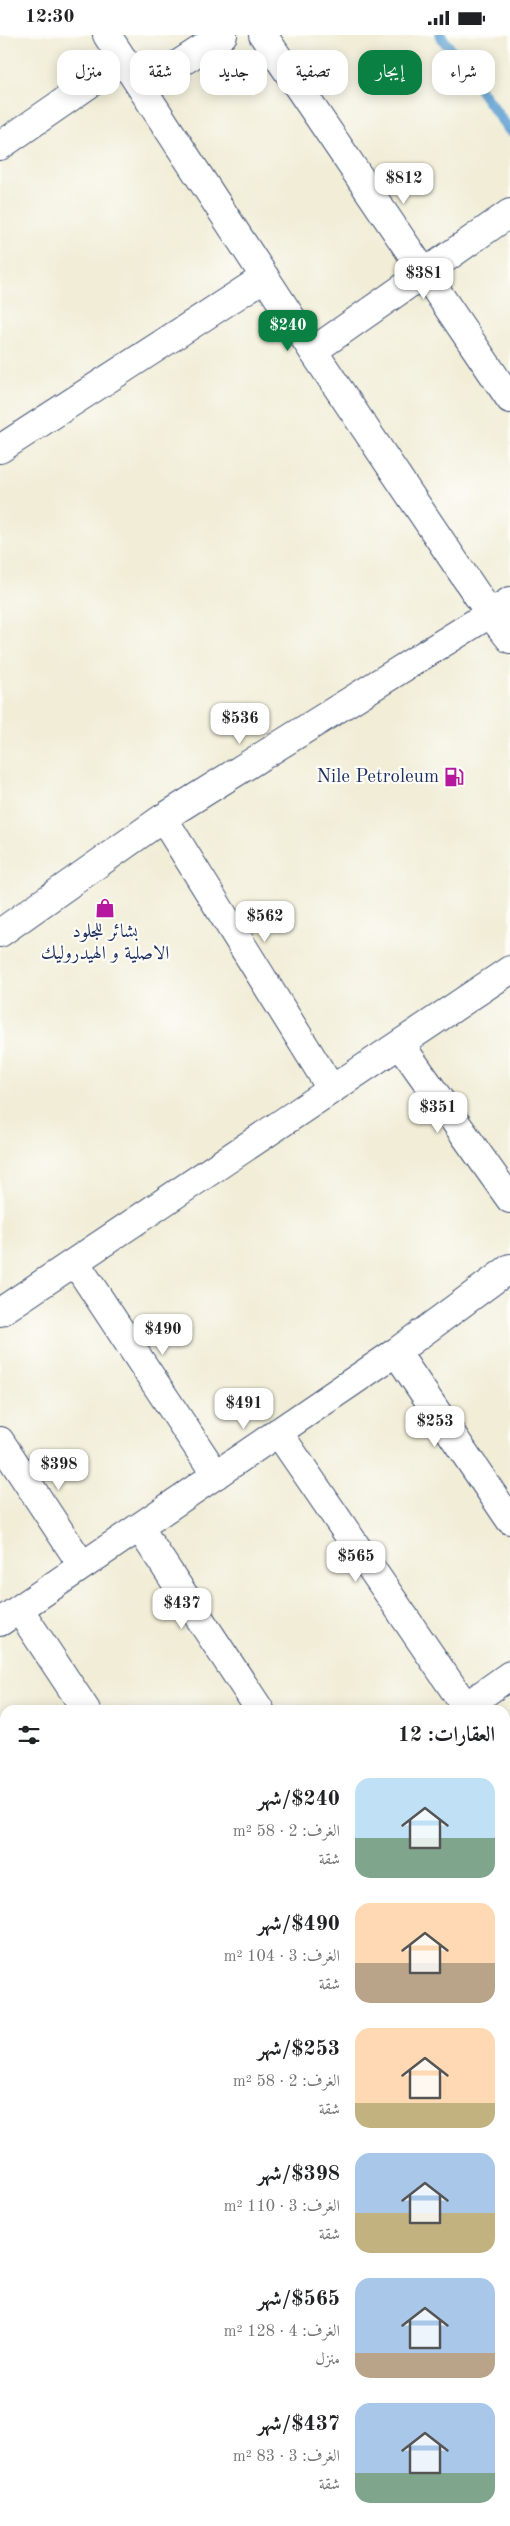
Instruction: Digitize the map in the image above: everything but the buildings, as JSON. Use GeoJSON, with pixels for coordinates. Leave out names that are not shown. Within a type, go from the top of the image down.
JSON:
{"type":"FeatureCollection","features":[{"type":"Feature","properties":{"kind":"street"},"geometry":{"type":"LineString","coordinates":[[107,35],[130,69]]}},
{"type":"Feature","properties":{"kind":"street"},"geometry":{"type":"LineString","coordinates":[[190,57],[223,35]]}},
{"type":"Feature","properties":{"kind":"street"},"geometry":{"type":"LineString","coordinates":[[263,35],[510,399]]}},
{"type":"Feature","properties":{"kind":"street"},"geometry":{"type":"LineString","coordinates":[[0,146],[124,60]]}},
{"type":"Feature","properties":{"kind":"street"},"geometry":{"type":"LineString","coordinates":[[147,95],[313,351],[500,608],[510,639]]}},
{"type":"Feature","properties":{"kind":"street"},"geometry":{"type":"LineString","coordinates":[[313,351],[510,213]]}},
{"type":"Feature","properties":{"kind":"street"},"geometry":{"type":"LineString","coordinates":[[0,449],[265,277]]}},
{"type":"Feature","properties":{"kind":"street"},"geometry":{"type":"LineString","coordinates":[[0,933],[163,818],[500,608]]}},
{"type":"Feature","properties":{"kind":"street"},"geometry":{"type":"LineString","coordinates":[[163,818],[332,1089]]}},
{"type":"Feature","properties":{"kind":"street"},"geometry":{"type":"LineString","coordinates":[[0,1312],[510,970]]}},
{"type":"Feature","properties":{"kind":"street"},"geometry":{"type":"LineString","coordinates":[[400,1044],[510,1199]]}},
{"type":"Feature","properties":{"kind":"street"},"geometry":{"type":"LineString","coordinates":[[75,1262],[216,1475]]}},
{"type":"Feature","properties":{"kind":"street"},"geometry":{"type":"LineString","coordinates":[[82,1705],[9,1615],[396,1352],[510,1268]]}},
{"type":"Feature","properties":{"kind":"street"},"geometry":{"type":"LineString","coordinates":[[396,1352],[510,1520]]}},
{"type":"Feature","properties":{"kind":"street"},"geometry":{"type":"LineString","coordinates":[[278,1432],[462,1705]]}},
{"type":"Feature","properties":{"kind":"street"},"geometry":{"type":"LineString","coordinates":[[0,1441],[82,1565]]}},
{"type":"Feature","properties":{"kind":"street"},"geometry":{"type":"LineString","coordinates":[[139,1527],[257,1705]]}},
{"type":"Feature","properties":{"kind":"street"},"geometry":{"type":"LineString","coordinates":[[470,1705],[510,1675]]}},
{"type":"Feature","properties":{"kind":"waterway"},"geometry":{"type":"LineString","coordinates":[[440,35],[510,131]]}},
{"type":"Feature","properties":{"kind":"place","name":"Nile Petroleum"},"geometry":{"type":"Point","coordinates":[454,777]}},
{"type":"Feature","properties":{"kind":"place","name":"بشائر للجلود الاصلية و الهيدروليك"},"geometry":{"type":"Point","coordinates":[105,908]}}]}
